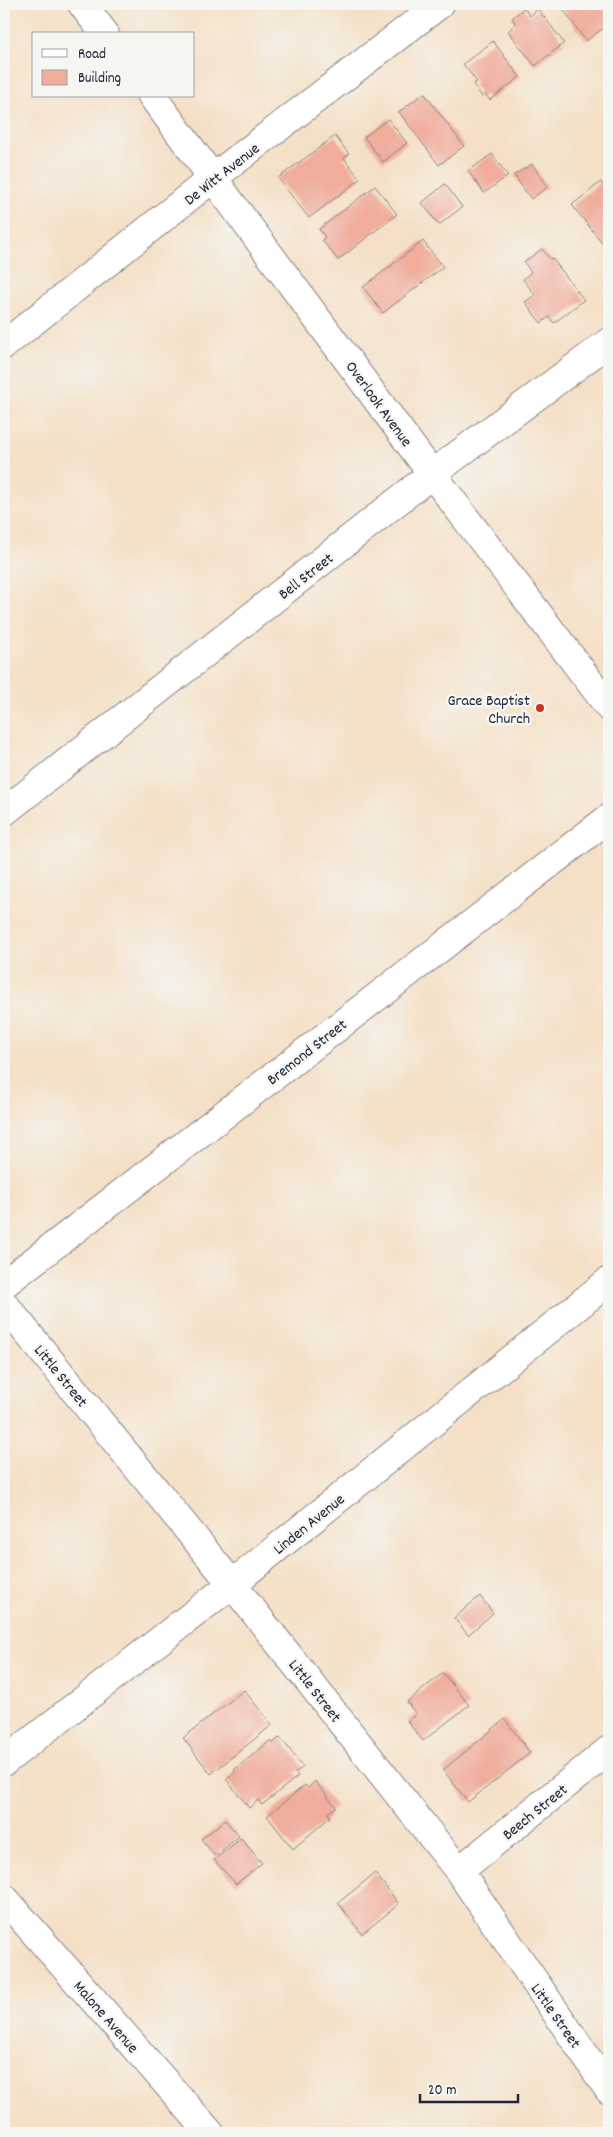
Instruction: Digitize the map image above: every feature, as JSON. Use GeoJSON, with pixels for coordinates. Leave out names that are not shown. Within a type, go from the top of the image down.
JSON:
{"type":"FeatureCollection","features":[{"type":"Feature","properties":{"kind":"street"},"geometry":{"type":"LineString","coordinates":[[82,4],[103,32]]}},
{"type":"Feature","properties":{"kind":"street","name":"De Witt Avenue"},"geometry":{"type":"LineString","coordinates":[[4,345],[214,177],[440,4]]}},
{"type":"Feature","properties":{"kind":"street","name":"Overlook Avenue"},"geometry":{"type":"LineString","coordinates":[[154,98],[214,177],[432,474],[609,707]]}},
{"type":"Feature","properties":{"kind":"street","name":"Bell Street"},"geometry":{"type":"LineString","coordinates":[[4,812],[432,474],[609,342]]}},
{"type":"Feature","properties":{"kind":"street","name":"Bremond Street"},"geometry":{"type":"LineString","coordinates":[[4,1284],[609,818]]}},
{"type":"Feature","properties":{"kind":"street","name":"Linden Avenue"},"geometry":{"type":"LineString","coordinates":[[4,1762],[232,1584],[609,1281]]}},
{"type":"Feature","properties":{"kind":"street","name":"Little Street"},"geometry":{"type":"LineString","coordinates":[[4,1304],[232,1584],[459,1871],[609,2090]]}},
{"type":"Feature","properties":{"kind":"street","name":"Beech Street"},"geometry":{"type":"LineString","coordinates":[[459,1871],[609,1750]]}},
{"type":"Feature","properties":{"kind":"street","name":"Malone Avenue"},"geometry":{"type":"LineString","coordinates":[[4,1898],[210,2133]]}},
{"type":"Feature","properties":{"kind":"building"},"geometry":{"type":"Polygon","coordinates":[[[559,4],[609,4],[609,24],[586,41],[559,4]]]}},
{"type":"Feature","properties":{"kind":"building"},"geometry":{"type":"Polygon","coordinates":[[[524,8],[530,16],[538,9],[564,43],[535,66],[508,31],[516,24],[512,18],[524,8]]]}},
{"type":"Feature","properties":{"kind":"building"},"geometry":{"type":"Polygon","coordinates":[[[493,41],[520,77],[490,100],[485,94],[482,97],[473,84],[477,82],[463,64],[493,41]]]}},
{"type":"Feature","properties":{"kind":"building"},"geometry":{"type":"Polygon","coordinates":[[[424,93],[464,146],[439,165],[399,112],[424,93]]]}},
{"type":"Feature","properties":{"kind":"building"},"geometry":{"type":"Polygon","coordinates":[[[388,119],[407,143],[383,162],[364,137],[388,119]]]}},
{"type":"Feature","properties":{"kind":"building"},"geometry":{"type":"Polygon","coordinates":[[[335,136],[349,154],[344,158],[360,179],[309,218],[278,178],[335,136]]]}},
{"type":"Feature","properties":{"kind":"building"},"geometry":{"type":"Polygon","coordinates":[[[492,154],[508,176],[484,193],[468,171],[492,154]]]}},
{"type":"Feature","properties":{"kind":"building"},"geometry":{"type":"Polygon","coordinates":[[[532,164],[548,187],[531,199],[514,175],[532,164]]]}},
{"type":"Feature","properties":{"kind":"building"},"geometry":{"type":"Polygon","coordinates":[[[601,182],[609,192],[609,251],[572,205],[601,182]]]}},
{"type":"Feature","properties":{"kind":"building"},"geometry":{"type":"Polygon","coordinates":[[[445,184],[462,207],[439,225],[422,203],[445,184]]]}},
{"type":"Feature","properties":{"kind":"building"},"geometry":{"type":"Polygon","coordinates":[[[375,186],[397,214],[338,260],[322,240],[325,237],[319,229],[375,186]]]}},
{"type":"Feature","properties":{"kind":"building"},"geometry":{"type":"Polygon","coordinates":[[[423,241],[443,267],[383,313],[363,287],[423,241]]]}},
{"type":"Feature","properties":{"kind":"building"},"geometry":{"type":"Polygon","coordinates":[[[542,249],[550,259],[552,258],[584,300],[554,323],[549,317],[541,323],[525,302],[535,295],[523,279],[531,272],[524,262],[542,249]]]}},
{"type":"Feature","properties":{"kind":"building"},"geometry":{"type":"Polygon","coordinates":[[[480,1596],[493,1613],[468,1635],[454,1618],[480,1596]]]}},
{"type":"Feature","properties":{"kind":"building"},"geometry":{"type":"Polygon","coordinates":[[[443,1673],[469,1705],[423,1741],[407,1721],[416,1714],[407,1702],[443,1673]]]}},
{"type":"Feature","properties":{"kind":"building"},"geometry":{"type":"Polygon","coordinates":[[[244,1690],[272,1725],[211,1774],[183,1738],[244,1690]]]}},
{"type":"Feature","properties":{"kind":"building"},"geometry":{"type":"Polygon","coordinates":[[[505,1719],[530,1753],[468,1802],[443,1770],[505,1719]]]}},
{"type":"Feature","properties":{"kind":"building"},"geometry":{"type":"Polygon","coordinates":[[[280,1737],[303,1767],[295,1773],[298,1776],[262,1805],[258,1800],[249,1808],[226,1779],[235,1772],[234,1770],[270,1741],[272,1744],[280,1737]]]}},
{"type":"Feature","properties":{"kind":"building"},"geometry":{"type":"Polygon","coordinates":[[[315,1781],[336,1807],[328,1813],[330,1817],[293,1849],[267,1816],[305,1785],[308,1788],[315,1781]]]}},
{"type":"Feature","properties":{"kind":"building"},"geometry":{"type":"Polygon","coordinates":[[[225,1820],[239,1836],[215,1856],[201,1839],[225,1820]]]}},
{"type":"Feature","properties":{"kind":"building"},"geometry":{"type":"Polygon","coordinates":[[[241,1838],[262,1863],[236,1884],[214,1860],[241,1838]]]}},
{"type":"Feature","properties":{"kind":"building"},"geometry":{"type":"Polygon","coordinates":[[[375,1873],[399,1904],[362,1934],[338,1903],[375,1873]]]}},
{"type":"Feature","properties":{"kind":"place","name":"Grace Baptist Church"},"geometry":{"type":"Point","coordinates":[540,708]}}]}
